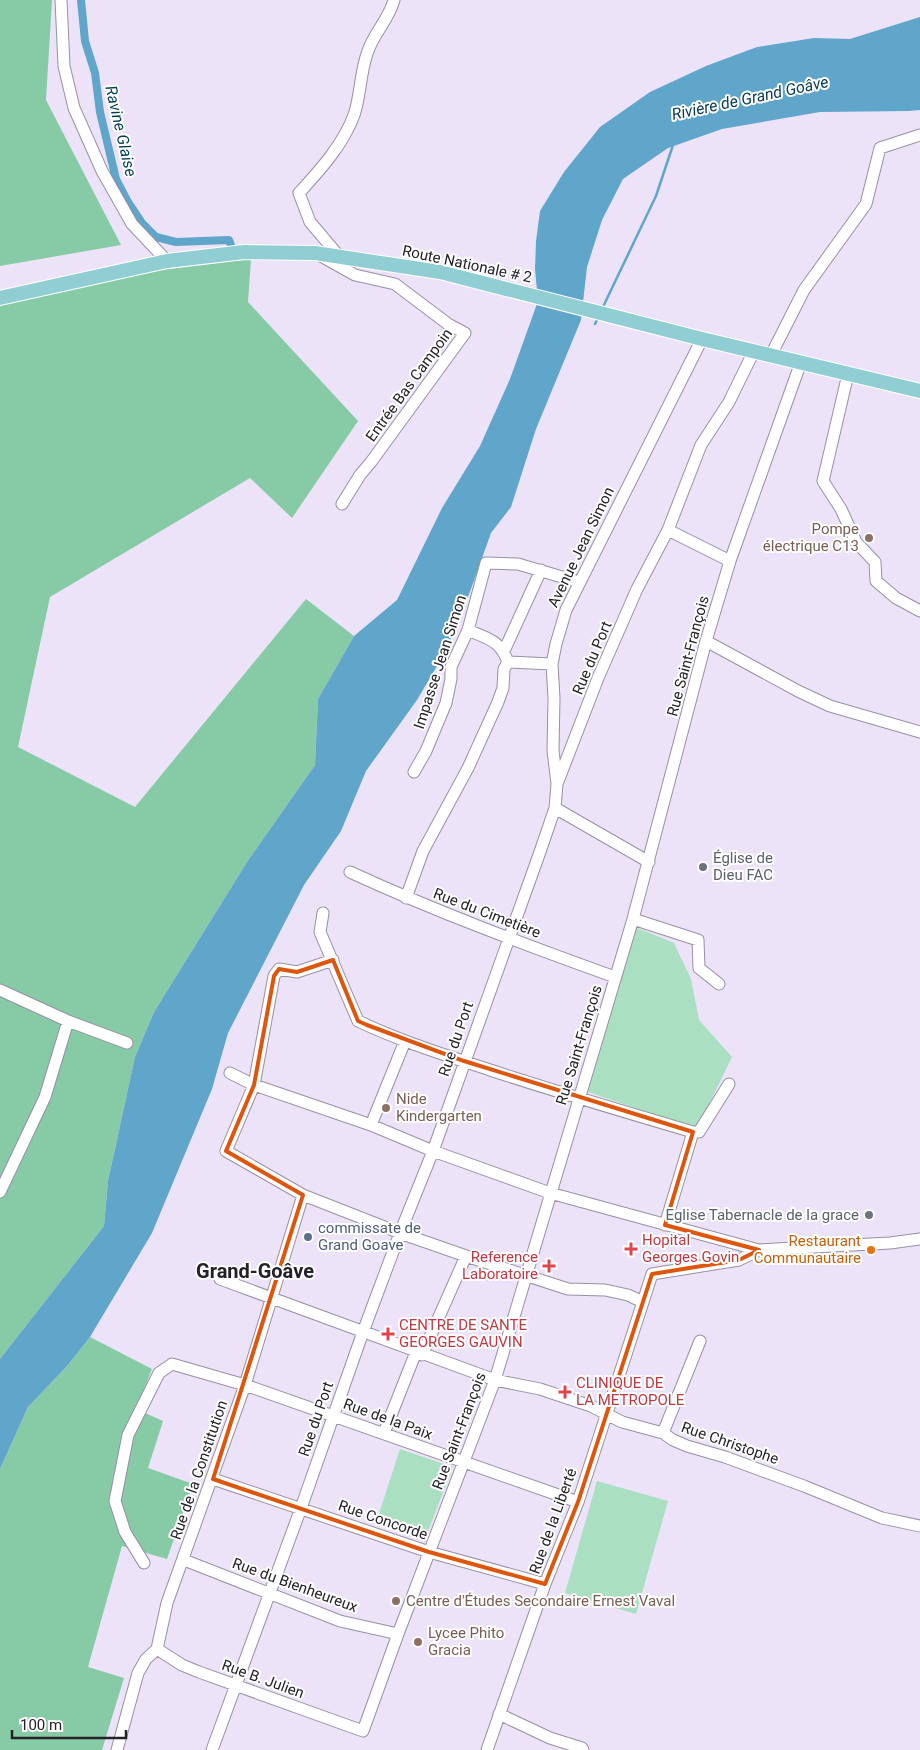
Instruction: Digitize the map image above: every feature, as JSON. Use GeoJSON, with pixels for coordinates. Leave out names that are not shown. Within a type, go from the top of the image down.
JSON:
{"type":"FeatureCollection","features":[{"type":"Feature","properties":{"kind":"main road","name":"Route Nationale # 2"},"geometry":{"type":"LineString","coordinates":[[0,298],[167,261],[244,252],[316,253],[440,272],[702,339],[920,391]]}},
{"type":"Feature","properties":{"kind":"street"},"geometry":{"type":"LineString","coordinates":[[61,0],[64,66],[74,108],[102,171],[132,224],[167,261]]}},
{"type":"Feature","properties":{"kind":"street"},"geometry":{"type":"LineString","coordinates":[[338,256],[310,222],[299,192],[319,171],[342,139],[354,114],[368,51],[394,0]]}},
{"type":"Feature","properties":{"kind":"street"},"geometry":{"type":"LineString","coordinates":[[771,355],[804,290],[866,204],[880,148],[920,135]]}},
{"type":"Feature","properties":{"kind":"street","name":"Entrée Bas Campoin"},"geometry":{"type":"LineString","coordinates":[[316,253],[355,275],[394,284],[448,324],[465,333],[350,490],[342,504]]}},
{"type":"Feature","properties":{"kind":"street","name":"Avenue Jean Simon"},"geometry":{"type":"LineString","coordinates":[[557,784],[553,751],[554,698],[552,664],[566,610],[578,582],[702,339]]}},
{"type":"Feature","properties":{"kind":"street","name":"Rue du Port"},"geometry":{"type":"LineString","coordinates":[[212,1750],[363,1332],[433,1151],[555,808],[557,784],[598,678],[637,589],[668,530],[701,445],[729,402],[754,351]]}},
{"type":"Feature","properties":{"kind":"street","name":"Rue Saint-François"},"geometry":{"type":"LineString","coordinates":[[363,1730],[495,1380],[633,919],[706,641],[730,561],[801,362]]}},
{"type":"Feature","properties":{"kind":"street"},"geometry":{"type":"LineString","coordinates":[[848,374],[823,481],[841,509],[856,542],[875,562],[876,581],[896,598],[920,611]]}},
{"type":"Feature","properties":{"kind":"street"},"geometry":{"type":"LineString","coordinates":[[668,530],[730,561]]}},
{"type":"Feature","properties":{"kind":"street","name":"Impasse Jean Simon"},"geometry":{"type":"LineString","coordinates":[[414,772],[426,751],[446,703],[451,679],[451,667],[468,630],[486,563],[518,564],[578,582]]}},
{"type":"Feature","properties":{"kind":"street"},"geometry":{"type":"LineString","coordinates":[[406,898],[422,851],[471,760],[498,702],[503,688],[506,656],[541,570]]}},
{"type":"Feature","properties":{"kind":"street"},"geometry":{"type":"LineString","coordinates":[[468,630],[497,642],[506,656],[552,664]]}},
{"type":"Feature","properties":{"kind":"street"},"geometry":{"type":"LineString","coordinates":[[706,641],[798,691],[830,706],[920,732]]}},
{"type":"Feature","properties":{"kind":"street"},"geometry":{"type":"LineString","coordinates":[[555,808],[649,862]]}},
{"type":"Feature","properties":{"kind":"street","name":"Rue du Cimetière"},"geometry":{"type":"LineString","coordinates":[[350,872],[406,898],[615,977]]}},
{"type":"Feature","properties":{"kind":"street"},"geometry":{"type":"LineString","coordinates":[[323,913],[320,932],[358,1021],[405,1041],[579,1099],[693,1132],[699,1132],[729,1084]]}},
{"type":"Feature","properties":{"kind":"street"},"geometry":{"type":"LineString","coordinates":[[633,919],[698,940],[699,968],[719,984]]}},
{"type":"Feature","properties":{"kind":"street"},"geometry":{"type":"LineString","coordinates":[[333,960],[297,972],[279,969],[274,976],[254,1085],[226,1151],[303,1195],[400,1233],[568,1288],[605,1290],[643,1302]]}},
{"type":"Feature","properties":{"kind":"street"},"geometry":{"type":"LineString","coordinates":[[0,990],[68,1021],[127,1043]]}},
{"type":"Feature","properties":{"kind":"street"},"geometry":{"type":"LineString","coordinates":[[0,1192],[45,1097],[68,1021]]}},
{"type":"Feature","properties":{"kind":"street"},"geometry":{"type":"LineString","coordinates":[[371,1125],[405,1041]]}},
{"type":"Feature","properties":{"kind":"street"},"geometry":{"type":"LineString","coordinates":[[230,1073],[254,1085],[371,1125],[433,1151],[550,1193],[759,1250],[890,1243],[920,1239]]}},
{"type":"Feature","properties":{"kind":"street"},"geometry":{"type":"LineString","coordinates":[[665,1225],[693,1132]]}},
{"type":"Feature","properties":{"kind":"street","name":"Rue de la Constitution"},"geometry":{"type":"LineString","coordinates":[[117,1750],[138,1673],[146,1658],[157,1649],[168,1603],[245,1385],[303,1195]]}},
{"type":"Feature","properties":{"kind":"street","name":"Rue de la Liberté"},"geometry":{"type":"LineString","coordinates":[[486,1750],[578,1502],[652,1274],[739,1260],[759,1250]]}},
{"type":"Feature","properties":{"kind":"street"},"geometry":{"type":"LineString","coordinates":[[384,1433],[466,1256]]}},
{"type":"Feature","properties":{"kind":"street","name":"Rue Christophe"},"geometry":{"type":"LineString","coordinates":[[220,1279],[419,1354],[495,1380],[540,1389],[606,1413],[622,1422],[663,1432],[673,1440],[686,1446],[743,1463],[882,1518],[920,1526]]}},
{"type":"Feature","properties":{"kind":"street"},"geometry":{"type":"LineString","coordinates":[[663,1432],[700,1342]]}},
{"type":"Feature","properties":{"kind":"street","name":"Rue de la Paix"},"geometry":{"type":"LineString","coordinates":[[144,1563],[125,1532],[115,1501],[128,1435],[159,1372],[172,1364],[245,1385],[578,1502]]}},
{"type":"Feature","properties":{"kind":"street","name":"Rue Concorde"},"geometry":{"type":"LineString","coordinates":[[213,1479],[429,1552],[546,1584]]}},
{"type":"Feature","properties":{"kind":"street","name":"Rue du Bienheureux"},"geometry":{"type":"LineString","coordinates":[[184,1560],[340,1620],[398,1634]]}},
{"type":"Feature","properties":{"kind":"street","name":"Rue B. Julien"},"geometry":{"type":"LineString","coordinates":[[157,1649],[182,1665],[363,1730]]}},
{"type":"Feature","properties":{"kind":"street"},"geometry":{"type":"LineString","coordinates":[[500,1714],[550,1738],[582,1748],[583,1750]]}},
{"type":"Feature","properties":{"kind":"highlighted area"},"geometry":{"type":"Polygon","coordinates":[[[333,960],[358,1021],[464,1061],[693,1132],[665,1225],[759,1250],[739,1260],[652,1274],[578,1502],[545,1584],[429,1552],[213,1479],[303,1195],[226,1151],[254,1085],[274,976],[279,969],[297,972],[333,960]]]}},
{"type":"Feature","properties":{"kind":"green space"},"geometry":{"type":"Polygon","coordinates":[[[0,0],[52,0],[46,100],[121,245],[0,266],[0,0]]]}},
{"type":"Feature","properties":{"kind":"green space"},"geometry":{"type":"Polygon","coordinates":[[[251,259],[248,302],[358,421],[292,518],[250,478],[50,597],[18,747],[135,807],[306,599],[354,636],[318,699],[315,765],[247,862],[154,1012],[135,1057],[108,1181],[104,1226],[0,1359],[0,305],[36,295],[162,270],[251,259]]]}},
{"type":"Feature","properties":{"kind":"green space"},"geometry":{"type":"Polygon","coordinates":[[[635,927],[674,943],[691,979],[699,1020],[732,1057],[697,1129],[588,1092],[635,927]]]}},
{"type":"Feature","properties":{"kind":"green space"},"geometry":{"type":"Polygon","coordinates":[[[90,1337],[152,1369],[136,1409],[163,1421],[148,1468],[193,1484],[167,1559],[122,1546],[88,1667],[124,1678],[102,1750],[0,1750],[0,1469],[28,1407],[68,1365],[90,1337]]]}},
{"type":"Feature","properties":{"kind":"green space"},"geometry":{"type":"Polygon","coordinates":[[[400,1449],[453,1467],[425,1539],[377,1520],[400,1449]]]}},
{"type":"Feature","properties":{"kind":"green space"},"geometry":{"type":"Polygon","coordinates":[[[597,1481],[668,1501],[636,1614],[565,1593],[597,1481]]]}},
{"type":"Feature","properties":{"kind":"water","name":"Rivière de Grand Goâve"},"geometry":{"type":"Polygon","coordinates":[[[920,17],[920,110],[820,112],[722,129],[668,148],[623,179],[602,220],[587,267],[581,320],[536,429],[511,507],[491,533],[447,649],[417,700],[366,771],[341,831],[304,885],[228,1033],[212,1089],[152,1233],[90,1337],[68,1365],[28,1407],[0,1469],[0,1359],[104,1226],[108,1181],[135,1057],[154,1012],[247,862],[315,765],[318,699],[354,636],[397,600],[442,508],[480,446],[510,379],[538,301],[535,269],[540,211],[564,172],[600,127],[650,92],[706,66],[757,47],[814,38],[850,39],[920,17]]]}},
{"type":"Feature","properties":{"kind":"waterway","name":"Ravine Glaise"},"geometry":{"type":"LineString","coordinates":[[81,0],[85,41],[95,73],[100,112],[116,179],[128,202],[142,223],[156,237],[176,242],[229,240],[232,248]]}},
{"type":"Feature","properties":{"kind":"waterway"},"geometry":{"type":"LineString","coordinates":[[602,309],[656,196],[673,145]]}},
{"type":"Feature","properties":{"kind":"waterway"},"geometry":{"type":"LineString","coordinates":[[595,324],[599,316]]}},
{"type":"Feature","properties":{"kind":"place","name":"Pompe électrique C13"},"geometry":{"type":"Point","coordinates":[869,538]}},
{"type":"Feature","properties":{"kind":"place","name":"Église de Dieu FAC"},"geometry":{"type":"Point","coordinates":[703,867]}},
{"type":"Feature","properties":{"kind":"place","name":"Nide Kindergarten"},"geometry":{"type":"Point","coordinates":[386,1108]}},
{"type":"Feature","properties":{"kind":"place","name":"Eglise Tabernacle de la grace"},"geometry":{"type":"Point","coordinates":[869,1215]}},
{"type":"Feature","properties":{"kind":"place","name":"commissate de Grand Goave"},"geometry":{"type":"Point","coordinates":[308,1237]}},
{"type":"Feature","properties":{"kind":"place","name":"Hopital Georges Govin"},"geometry":{"type":"Point","coordinates":[631,1249]}},
{"type":"Feature","properties":{"kind":"place","name":"Restaurant Communautaire"},"geometry":{"type":"Point","coordinates":[871,1250]}},
{"type":"Feature","properties":{"kind":"place","name":"Reference Laboratoire"},"geometry":{"type":"Point","coordinates":[549,1266]}},
{"type":"Feature","properties":{"kind":"place","name":"CENTRE DE SANTE GEORGES GAUVIN"},"geometry":{"type":"Point","coordinates":[388,1334]}},
{"type":"Feature","properties":{"kind":"place","name":"CLINIQUE DE LA METROPOLE"},"geometry":{"type":"Point","coordinates":[565,1392]}},
{"type":"Feature","properties":{"kind":"place","name":"Centre d'Études Secondaire Ernest Vaval"},"geometry":{"type":"Point","coordinates":[396,1601]}},
{"type":"Feature","properties":{"kind":"place","name":"Lycee Phito Gracia"},"geometry":{"type":"Point","coordinates":[418,1642]}},
{"type":"Feature","properties":{"kind":"district","name":"Grand-Goâve"},"geometry":{"type":"Point","coordinates":[255,1271]}}]}
